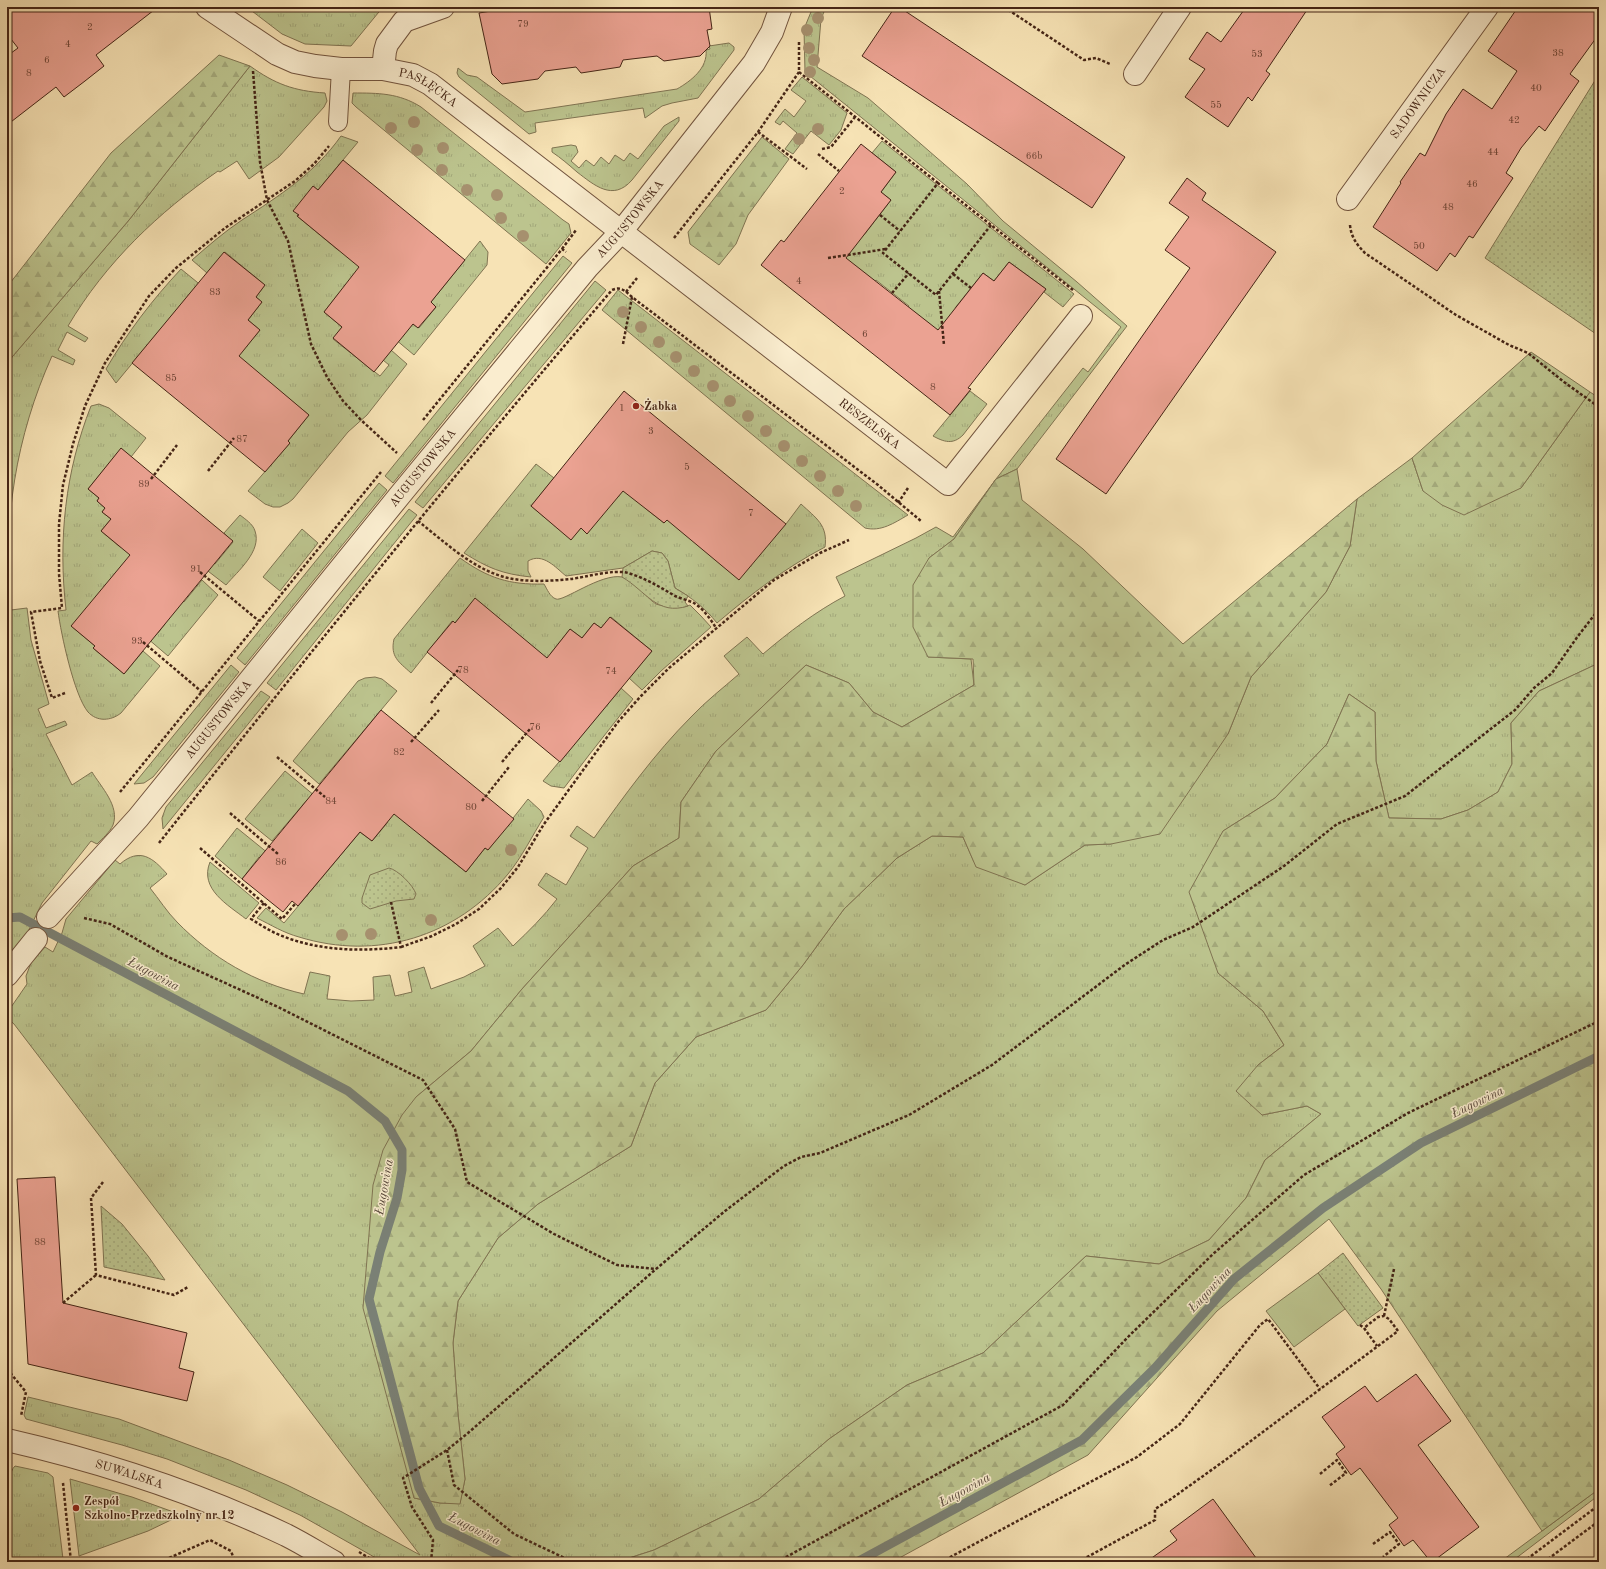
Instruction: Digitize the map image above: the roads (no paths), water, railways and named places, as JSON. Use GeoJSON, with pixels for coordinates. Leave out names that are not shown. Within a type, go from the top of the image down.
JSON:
{"type":"FeatureCollection","features":[{"type":"Feature","properties":{"kind":"street","name":"PASŁĘCKA"},"geometry":{"type":"LineString","coordinates":[[208,7],[277,54],[295,62],[341,69],[383,70],[412,75],[430,84],[620,232]]}},
{"type":"Feature","properties":{"kind":"street"},"geometry":{"type":"LineString","coordinates":[[383,70],[387,44],[404,21],[443,7]]}},
{"type":"Feature","properties":{"kind":"street","name":"AUGUSTOWSKA"},"geometry":{"type":"LineString","coordinates":[[50,913],[138,818],[415,476],[587,268],[620,232],[754,63],[772,32],[781,7]]}},
{"type":"Feature","properties":{"kind":"street"},"geometry":{"type":"LineString","coordinates":[[1135,74],[1180,7]]}},
{"type":"Feature","properties":{"kind":"street","name":"SADOWNICZA"},"geometry":{"type":"LineString","coordinates":[[1348,199],[1487,7]]}},
{"type":"Feature","properties":{"kind":"street","name":"RESZELSKA"},"geometry":{"type":"LineString","coordinates":[[620,232],[948,484],[1082,316]]}},
{"type":"Feature","properties":{"kind":"street"},"geometry":{"type":"LineString","coordinates":[[7,975],[36,939]]}},
{"type":"Feature","properties":{"kind":"street","name":"SUWALSKA"},"geometry":{"type":"LineString","coordinates":[[7,1440],[77,1458],[159,1482],[216,1504],[287,1536],[334,1562]]}},
{"type":"Feature","properties":{"kind":"lane"},"geometry":{"type":"LineString","coordinates":[[338,122],[341,69]]}},
{"type":"Feature","properties":{"kind":"waterway","name":"Ługowina"},"geometry":{"type":"LineString","coordinates":[[7,918],[20,917],[348,1091],[385,1121],[402,1150],[402,1170],[397,1198],[380,1252],[369,1299],[419,1488],[439,1526],[513,1562]]}},
{"type":"Feature","properties":{"kind":"waterway","name":"Ługowina"},"geometry":{"type":"LineString","coordinates":[[857,1562],[1082,1440],[1155,1368],[1234,1279],[1323,1208],[1421,1143],[1599,1056]]}},
{"type":"Feature","properties":{"kind":"place","name":"Żabka"},"geometry":{"type":"Point","coordinates":[636,406]}},
{"type":"Feature","properties":{"kind":"place","name":"Zespół Szkolno-Przedszkolny nr 12"},"geometry":{"type":"Point","coordinates":[76,1508]}}]}
